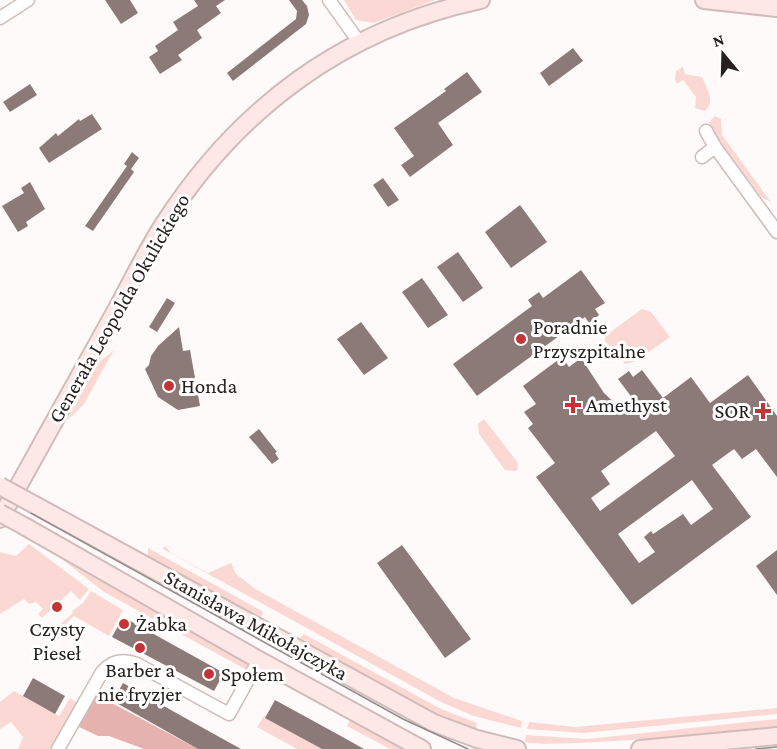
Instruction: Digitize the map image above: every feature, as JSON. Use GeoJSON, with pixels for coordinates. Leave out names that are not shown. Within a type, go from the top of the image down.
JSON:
{"type":"FeatureCollection","features":[{"type":"Feature","properties":{"kind":"street"},"geometry":{"type":"LineString","coordinates":[[0,18],[27,0]]}},
{"type":"Feature","properties":{"kind":"street"},"geometry":{"type":"LineString","coordinates":[[329,0],[359,42]]}},
{"type":"Feature","properties":{"kind":"street","name":"Generała Leopolda Okulickiego"},"geometry":{"type":"LineString","coordinates":[[0,519],[151,245],[206,164],[268,102],[306,74],[359,42],[424,15],[481,0]]}},
{"type":"Feature","properties":{"kind":"street"},"geometry":{"type":"LineString","coordinates":[[704,0],[777,8]]}},
{"type":"Feature","properties":{"kind":"street"},"geometry":{"type":"LineString","coordinates":[[706,131],[715,147],[777,232]]}},
{"type":"Feature","properties":{"kind":"street"},"geometry":{"type":"LineString","coordinates":[[702,156],[715,147]]}},
{"type":"Feature","properties":{"kind":"street","name":"Stanisława Mikołajczyka"},"geometry":{"type":"LineString","coordinates":[[0,486],[401,705],[451,730],[517,749]]}},
{"type":"Feature","properties":{"kind":"street","name":"Stanisława Mikołajczyka"},"geometry":{"type":"LineString","coordinates":[[0,513],[259,660],[422,749]]}},
{"type":"Feature","properties":{"kind":"street"},"geometry":{"type":"LineString","coordinates":[[122,583],[136,559]]}},
{"type":"Feature","properties":{"kind":"street"},"geometry":{"type":"LineString","coordinates":[[58,749],[102,672],[113,662],[125,660],[137,664],[229,714],[259,660]]}},
{"type":"Feature","properties":{"kind":"street"},"geometry":{"type":"LineString","coordinates":[[386,730],[376,719],[376,706],[387,702],[401,705]]}},
{"type":"Feature","properties":{"kind":"street"},"geometry":{"type":"LineString","coordinates":[[640,749],[777,736]]}},
{"type":"Feature","properties":{"kind":"shaded area"},"geometry":{"type":"Polygon","coordinates":[[[344,0],[435,0],[374,23],[356,20],[344,0]]]}},
{"type":"Feature","properties":{"kind":"shaded area"},"geometry":{"type":"Polygon","coordinates":[[[683,67],[685,74],[702,77],[710,99],[705,111],[695,108],[696,97],[683,80],[677,84],[675,80],[676,71],[683,67]]]}},
{"type":"Feature","properties":{"kind":"shaded area"},"geometry":{"type":"Polygon","coordinates":[[[715,116],[721,119],[722,135],[771,202],[761,197],[712,131],[709,122],[715,116]]]}},
{"type":"Feature","properties":{"kind":"shaded area"},"geometry":{"type":"Polygon","coordinates":[[[642,309],[651,312],[670,337],[636,361],[625,364],[605,341],[605,336],[642,309]]]}},
{"type":"Feature","properties":{"kind":"shaded area"},"geometry":{"type":"Polygon","coordinates":[[[114,350],[84,404],[67,421],[98,363],[114,350]]]}},
{"type":"Feature","properties":{"kind":"shaded area"},"geometry":{"type":"Polygon","coordinates":[[[484,419],[518,463],[517,471],[505,470],[479,434],[478,424],[484,419]]]}},
{"type":"Feature","properties":{"kind":"shaded area"},"geometry":{"type":"Polygon","coordinates":[[[29,544],[89,589],[80,600],[71,591],[42,618],[38,614],[43,609],[36,602],[29,604],[24,599],[0,614],[0,552],[16,556],[29,544]]]}},
{"type":"Feature","properties":{"kind":"shaded area"},"geometry":{"type":"Polygon","coordinates":[[[165,546],[171,553],[208,573],[231,563],[236,574],[257,590],[454,698],[522,721],[521,728],[474,716],[441,702],[163,549],[165,546]]]}},
{"type":"Feature","properties":{"kind":"shaded area"},"geometry":{"type":"Polygon","coordinates":[[[148,548],[262,611],[261,617],[148,558],[148,548]]]}},
{"type":"Feature","properties":{"kind":"shaded area"},"geometry":{"type":"Polygon","coordinates":[[[53,552],[242,658],[247,664],[247,670],[104,592],[53,552]]]}},
{"type":"Feature","properties":{"kind":"shaded area"},"geometry":{"type":"Polygon","coordinates":[[[91,591],[123,610],[109,636],[74,616],[50,638],[51,632],[83,603],[91,591]]]}},
{"type":"Feature","properties":{"kind":"shaded area"},"geometry":{"type":"Polygon","coordinates":[[[304,634],[441,709],[477,723],[476,731],[431,713],[298,640],[304,634]]]}},
{"type":"Feature","properties":{"kind":"shaded area"},"geometry":{"type":"Polygon","coordinates":[[[14,691],[59,716],[70,698],[81,705],[56,749],[18,749],[23,737],[11,722],[0,729],[0,702],[14,691]]]}},
{"type":"Feature","properties":{"kind":"shaded area"},"geometry":{"type":"Polygon","coordinates":[[[93,693],[198,749],[144,749],[109,736],[98,736],[75,725],[93,693]]]}},
{"type":"Feature","properties":{"kind":"shaded area"},"geometry":{"type":"Polygon","coordinates":[[[777,708],[777,714],[583,733],[527,729],[529,722],[575,727],[777,708]]]}},
{"type":"Feature","properties":{"kind":"shaded area"},"geometry":{"type":"Polygon","coordinates":[[[264,716],[322,749],[297,749],[257,727],[264,716]]]}},
{"type":"Feature","properties":{"kind":"shaded area"},"geometry":{"type":"Polygon","coordinates":[[[351,718],[407,749],[390,749],[347,726],[351,718]]]}},
{"type":"Feature","properties":{"kind":"shaded area"},"geometry":{"type":"Polygon","coordinates":[[[777,719],[777,728],[756,730],[604,742],[540,744],[525,742],[526,735],[587,739],[777,719]]]}},
{"type":"Feature","properties":{"kind":"building"},"geometry":{"type":"Polygon","coordinates":[[[105,0],[130,0],[138,13],[121,24],[105,0]]]}},
{"type":"Feature","properties":{"kind":"building"},"geometry":{"type":"Polygon","coordinates":[[[194,0],[225,0],[216,6],[221,13],[197,30],[202,38],[178,55],[182,60],[160,74],[149,57],[158,51],[155,46],[178,30],[173,22],[198,6],[194,0]]]}},
{"type":"Feature","properties":{"kind":"building"},"geometry":{"type":"Polygon","coordinates":[[[289,0],[302,0],[307,6],[309,15],[306,24],[233,81],[227,73],[296,19],[297,11],[289,0]]]}},
{"type":"Feature","properties":{"kind":"building"},"geometry":{"type":"Polygon","coordinates":[[[573,48],[583,61],[549,86],[540,73],[573,48]]]}},
{"type":"Feature","properties":{"kind":"building"},"geometry":{"type":"Polygon","coordinates":[[[467,72],[482,92],[438,123],[453,145],[410,177],[401,165],[414,156],[394,128],[446,91],[444,89],[467,72]]]}},
{"type":"Feature","properties":{"kind":"building"},"geometry":{"type":"Polygon","coordinates":[[[30,84],[37,95],[10,112],[3,102],[30,84]]]}},
{"type":"Feature","properties":{"kind":"building"},"geometry":{"type":"Polygon","coordinates":[[[92,114],[102,129],[49,163],[39,148],[56,133],[58,136],[79,119],[80,121],[92,114]]]}},
{"type":"Feature","properties":{"kind":"building"},"geometry":{"type":"Polygon","coordinates":[[[132,152],[139,158],[131,169],[134,172],[93,231],[85,226],[127,166],[124,164],[132,152]]]}},
{"type":"Feature","properties":{"kind":"building"},"geometry":{"type":"Polygon","coordinates":[[[383,178],[399,200],[388,207],[373,185],[383,178]]]}},
{"type":"Feature","properties":{"kind":"building"},"geometry":{"type":"Polygon","coordinates":[[[30,182],[45,209],[26,222],[28,226],[18,232],[2,206],[24,193],[21,188],[30,182]]]}},
{"type":"Feature","properties":{"kind":"building"},"geometry":{"type":"Polygon","coordinates":[[[520,205],[547,242],[511,268],[485,232],[520,205]]]}},
{"type":"Feature","properties":{"kind":"building"},"geometry":{"type":"Polygon","coordinates":[[[458,252],[483,288],[463,302],[437,267],[458,252]]]}},
{"type":"Feature","properties":{"kind":"building","name":"Poradnie Przyszpitalne"},"geometry":{"type":"Polygon","coordinates":[[[581,270],[605,303],[595,309],[599,315],[589,323],[585,317],[477,396],[453,364],[532,306],[528,300],[539,292],[543,298],[581,270]]]}},
{"type":"Feature","properties":{"kind":"building"},"geometry":{"type":"Polygon","coordinates":[[[422,278],[448,315],[428,328],[402,292],[422,278]]]}},
{"type":"Feature","properties":{"kind":"building"},"geometry":{"type":"Polygon","coordinates":[[[167,298],[175,303],[157,332],[149,327],[167,298]]]}},
{"type":"Feature","properties":{"kind":"building"},"geometry":{"type":"Polygon","coordinates":[[[361,322],[388,358],[364,375],[337,339],[361,322]]]}},
{"type":"Feature","properties":{"kind":"building"},"geometry":{"type":"Polygon","coordinates":[[[179,327],[183,351],[190,350],[200,406],[178,410],[158,397],[145,369],[158,346],[179,327]]]}},
{"type":"Feature","properties":{"kind":"building"},"geometry":{"type":"Polygon","coordinates":[[[562,357],[569,367],[581,358],[604,393],[624,412],[636,403],[618,379],[629,371],[633,377],[642,370],[663,398],[691,377],[710,403],[748,375],[777,416],[777,477],[756,449],[742,459],[734,449],[712,465],[751,517],[632,605],[536,477],[555,463],[528,428],[533,424],[524,412],[536,404],[523,386],[562,357]],[[656,431],[601,471],[610,484],[591,498],[600,511],[675,456],[656,431]],[[692,480],[618,534],[639,563],[655,552],[644,537],[651,531],[653,534],[683,514],[691,525],[713,509],[692,480]]]}},
{"type":"Feature","properties":{"kind":"building"},"geometry":{"type":"Polygon","coordinates":[[[259,429],[277,452],[275,453],[279,459],[272,464],[249,437],[259,429]]]}},
{"type":"Feature","properties":{"kind":"building"},"geometry":{"type":"Polygon","coordinates":[[[402,545],[471,639],[445,658],[377,563],[402,545]]]}},
{"type":"Feature","properties":{"kind":"building"},"geometry":{"type":"Polygon","coordinates":[[[777,550],[777,595],[756,566],[777,550]]]}},
{"type":"Feature","properties":{"kind":"building"},"geometry":{"type":"Polygon","coordinates":[[[123,617],[224,673],[214,691],[112,637],[123,617]]]}},
{"type":"Feature","properties":{"kind":"building"},"geometry":{"type":"Polygon","coordinates":[[[33,678],[65,696],[55,714],[23,696],[33,678]]]}},
{"type":"Feature","properties":{"kind":"building"},"geometry":{"type":"Polygon","coordinates":[[[123,683],[241,749],[198,749],[113,701],[123,683]]]}},
{"type":"Feature","properties":{"kind":"building"},"geometry":{"type":"Polygon","coordinates":[[[275,700],[364,749],[322,749],[265,718],[275,700]]]}},
{"type":"Feature","properties":{"kind":"tram line"},"geometry":{"type":"LineString","coordinates":[[0,496],[403,719],[468,749]]}},
{"type":"Feature","properties":{"kind":"tram line"},"geometry":{"type":"LineString","coordinates":[[756,749],[777,747]]}},
{"type":"Feature","properties":{"kind":"place","name":"Poradnie Przyszpitalne"},"geometry":{"type":"Point","coordinates":[521,339]}},
{"type":"Feature","properties":{"kind":"place","name":"Honda"},"geometry":{"type":"Point","coordinates":[169,386]}},
{"type":"Feature","properties":{"kind":"place","name":"Amethyst"},"geometry":{"type":"Point","coordinates":[573,405]}},
{"type":"Feature","properties":{"kind":"place","name":"SOR"},"geometry":{"type":"Point","coordinates":[763,411]}},
{"type":"Feature","properties":{"kind":"place","name":"Czysty Pieseł"},"geometry":{"type":"Point","coordinates":[57,607]}},
{"type":"Feature","properties":{"kind":"place","name":"Żabka"},"geometry":{"type":"Point","coordinates":[124,624]}},
{"type":"Feature","properties":{"kind":"place","name":"Barber a nie fryzjer"},"geometry":{"type":"Point","coordinates":[140,648]}},
{"type":"Feature","properties":{"kind":"place","name":"Społem"},"geometry":{"type":"Point","coordinates":[209,674]}}]}
